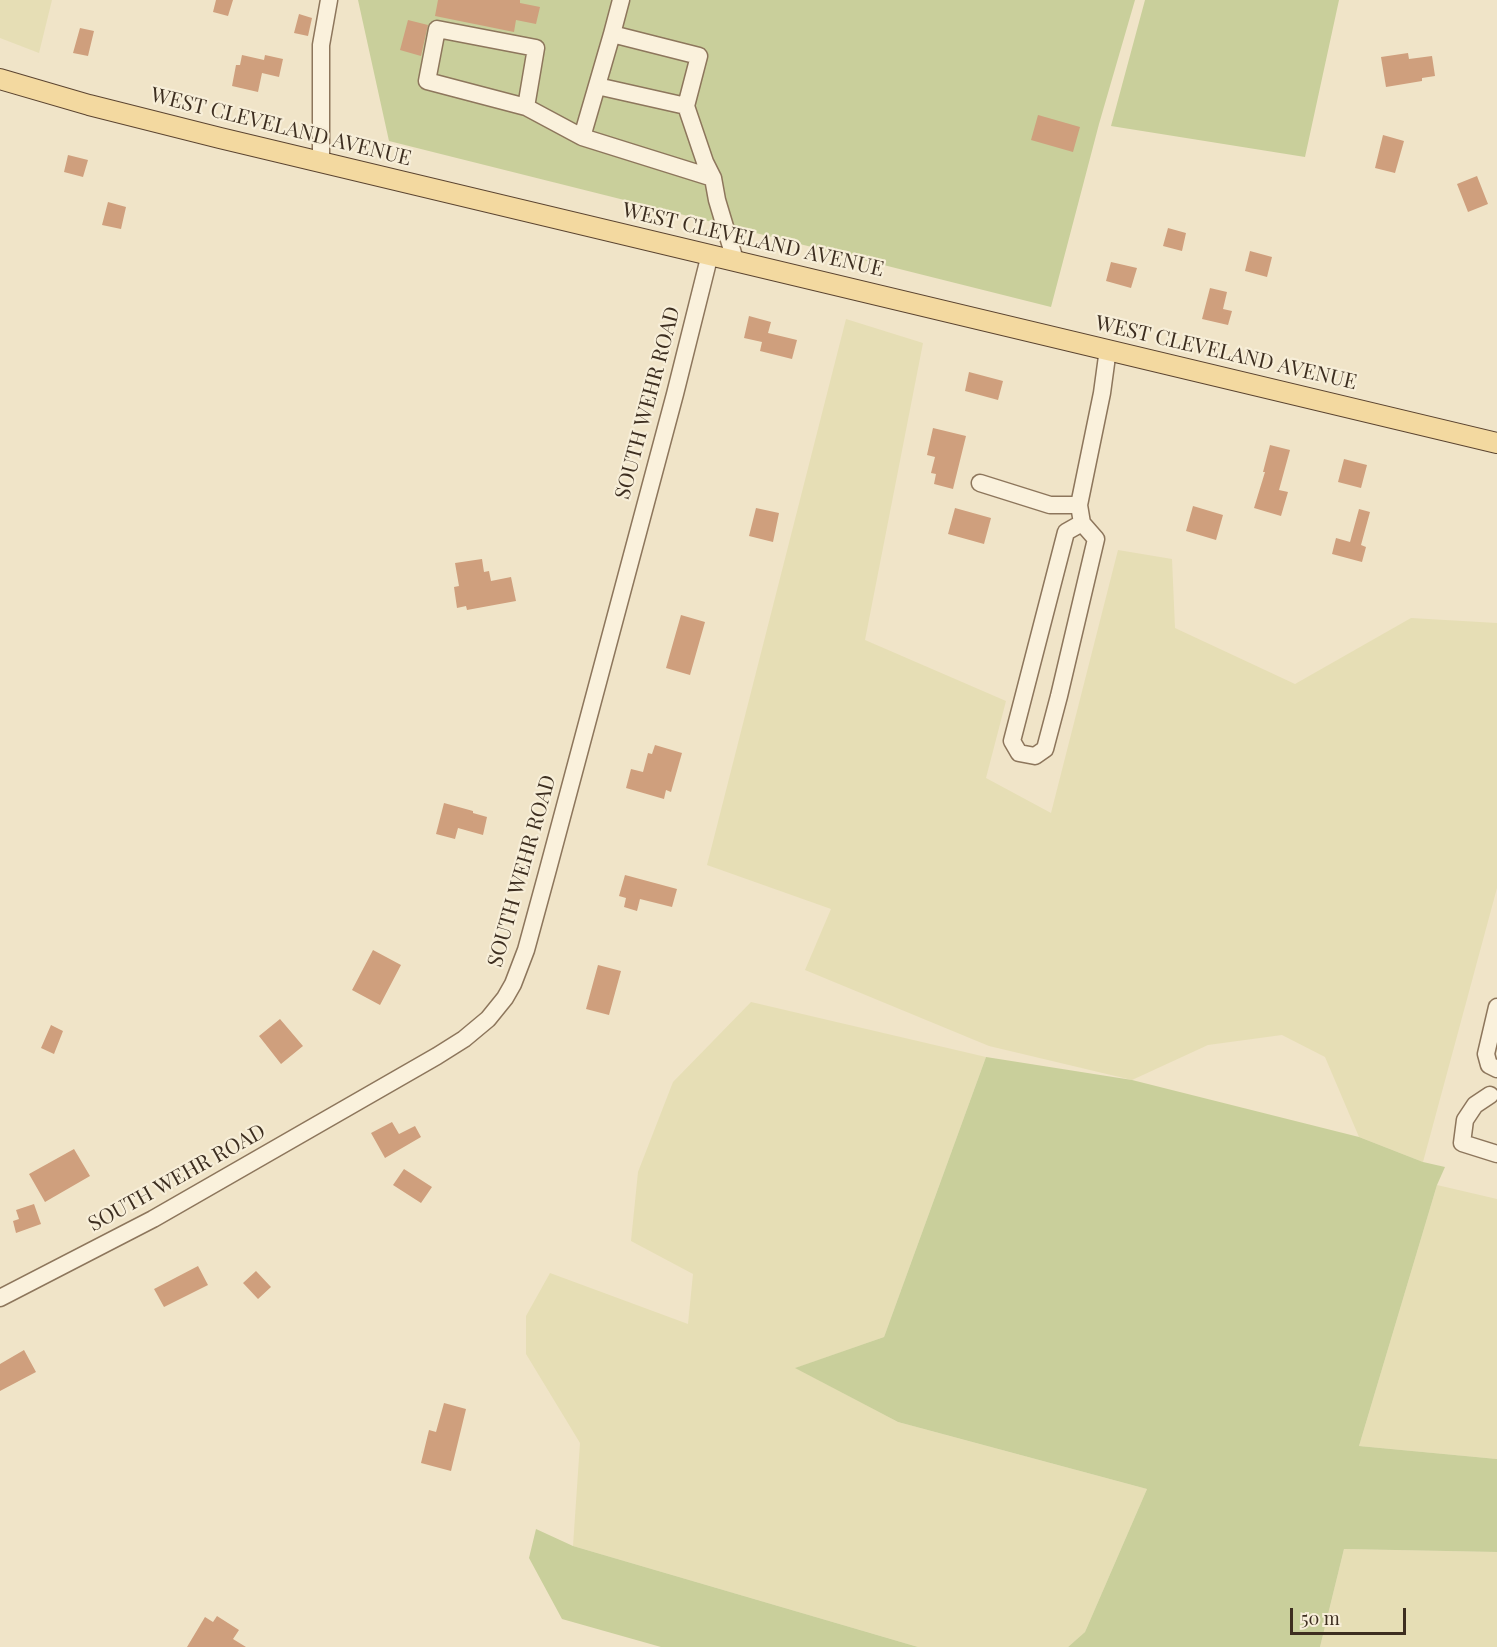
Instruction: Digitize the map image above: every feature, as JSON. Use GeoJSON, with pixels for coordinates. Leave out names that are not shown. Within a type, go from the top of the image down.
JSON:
{"type":"FeatureCollection","features":[{"type":"Feature","properties":{"kind":"main road","name":"WEST CLEVELAND AVENUE"},"geometry":{"type":"LineString","coordinates":[[0,79],[100,108],[321,162],[1497,442]]}},
{"type":"Feature","properties":{"kind":"street"},"geometry":{"type":"LineString","coordinates":[[321,162],[321,45],[329,0]]}},
{"type":"Feature","properties":{"kind":"street"},"geometry":{"type":"LineString","coordinates":[[582,137],[621,0]]}},
{"type":"Feature","properties":{"kind":"street"},"geometry":{"type":"LineString","coordinates":[[526,107],[536,48],[437,29],[427,81],[526,107],[582,137],[713,178]]}},
{"type":"Feature","properties":{"kind":"street"},"geometry":{"type":"LineString","coordinates":[[612,34],[699,56],[686,106],[705,162],[713,178],[717,200],[735,260]]}},
{"type":"Feature","properties":{"kind":"street"},"geometry":{"type":"LineString","coordinates":[[597,86],[686,106]]}},
{"type":"Feature","properties":{"kind":"street","name":"SOUTH WEHR ROAD"},"geometry":{"type":"LineString","coordinates":[[0,1298],[162,1214],[437,1056],[480,1026],[505,999],[525,950],[548,873],[710,254]]}},
{"type":"Feature","properties":{"kind":"street"},"geometry":{"type":"LineString","coordinates":[[1082,523],[1066,532],[1012,741],[1019,753],[1035,756],[1045,749],[1096,539],[1082,523],[1079,505],[1102,393],[1108,350]]}},
{"type":"Feature","properties":{"kind":"street"},"geometry":{"type":"LineString","coordinates":[[980,483],[1050,505],[1079,505]]}},
{"type":"Feature","properties":{"kind":"street"},"geometry":{"type":"LineString","coordinates":[[1497,1007],[1486,1054],[1489,1065],[1497,1069],[1494,1097],[1475,1104],[1465,1120],[1462,1143],[1497,1154]]}},
{"type":"Feature","properties":{"kind":"shaded area"},"geometry":{"type":"Polygon","coordinates":[[[0,0],[52,0],[39,53],[0,38],[0,0]]]}},
{"type":"Feature","properties":{"kind":"shaded area"},"geometry":{"type":"Polygon","coordinates":[[[846,319],[923,343],[865,640],[1006,701],[986,778],[1051,813],[1118,550],[1172,559],[1175,628],[1295,684],[1411,618],[1497,623],[1497,888],[1423,1162],[1359,1137],[1325,1057],[1282,1035],[1208,1045],[1132,1080],[989,1046],[805,970],[831,909],[707,865],[846,319]]]}},
{"type":"Feature","properties":{"kind":"shaded area"},"geometry":{"type":"Polygon","coordinates":[[[751,1002],[986,1057],[884,1337],[796,1368],[898,1422],[1147,1489],[1085,1632],[1068,1647],[918,1647],[573,1546],[580,1443],[526,1354],[526,1316],[550,1273],[688,1324],[693,1274],[631,1241],[638,1172],[673,1082],[751,1002]]]}},
{"type":"Feature","properties":{"kind":"shaded area"},"geometry":{"type":"Polygon","coordinates":[[[1437,1185],[1497,1199],[1497,1459],[1359,1446],[1437,1185]]]}},
{"type":"Feature","properties":{"kind":"shaded area"},"geometry":{"type":"Polygon","coordinates":[[[1344,1549],[1497,1552],[1497,1647],[1320,1647],[1344,1549]]]}},
{"type":"Feature","properties":{"kind":"green space"},"geometry":{"type":"Polygon","coordinates":[[[358,0],[1135,0],[1099,124],[1051,307],[389,141],[358,0]]]}},
{"type":"Feature","properties":{"kind":"green space"},"geometry":{"type":"Polygon","coordinates":[[[1145,0],[1339,0],[1305,157],[1111,126],[1145,0]]]}},
{"type":"Feature","properties":{"kind":"green space"},"geometry":{"type":"Polygon","coordinates":[[[986,1057],[1132,1080],[1359,1137],[1423,1162],[1445,1167],[1437,1185],[1359,1446],[1497,1459],[1497,1552],[1344,1549],[1320,1647],[1068,1647],[1085,1632],[1147,1489],[898,1422],[795,1368],[884,1337],[986,1057]]]}},
{"type":"Feature","properties":{"kind":"green space"},"geometry":{"type":"Polygon","coordinates":[[[536,1529],[573,1546],[918,1647],[661,1647],[562,1619],[529,1558],[536,1529]]]}},
{"type":"Feature","properties":{"kind":"building"},"geometry":{"type":"Polygon","coordinates":[[[216,0],[233,0],[228,16],[213,12],[216,0]]]}},
{"type":"Feature","properties":{"kind":"building"},"geometry":{"type":"Polygon","coordinates":[[[438,0],[520,0],[520,3],[540,7],[536,24],[516,20],[514,32],[435,16],[438,0]]]}},
{"type":"Feature","properties":{"kind":"building"},"geometry":{"type":"Polygon","coordinates":[[[299,14],[312,18],[308,36],[294,33],[299,14]]]}},
{"type":"Feature","properties":{"kind":"building"},"geometry":{"type":"Polygon","coordinates":[[[408,20],[428,25],[421,56],[400,50],[408,20]]]}},
{"type":"Feature","properties":{"kind":"building"},"geometry":{"type":"Polygon","coordinates":[[[80,28],[94,31],[88,56],[73,53],[80,28]]]}},
{"type":"Feature","properties":{"kind":"building"},"geometry":{"type":"Polygon","coordinates":[[[1408,53],[1409,59],[1432,56],[1435,76],[1422,78],[1422,81],[1386,87],[1381,57],[1408,53]]]}},
{"type":"Feature","properties":{"kind":"building"},"geometry":{"type":"Polygon","coordinates":[[[242,55],[264,60],[265,55],[283,59],[279,77],[262,73],[258,92],[232,86],[236,65],[240,65],[242,55]]]}},
{"type":"Feature","properties":{"kind":"building"},"geometry":{"type":"Polygon","coordinates":[[[1038,115],[1080,127],[1073,152],[1031,140],[1038,115]]]}},
{"type":"Feature","properties":{"kind":"building"},"geometry":{"type":"Polygon","coordinates":[[[1383,135],[1404,141],[1395,173],[1375,168],[1383,135]]]}},
{"type":"Feature","properties":{"kind":"building"},"geometry":{"type":"Polygon","coordinates":[[[68,155],[88,160],[83,177],[64,172],[68,155]]]}},
{"type":"Feature","properties":{"kind":"building"},"geometry":{"type":"Polygon","coordinates":[[[1477,176],[1488,204],[1468,212],[1457,184],[1477,176]]]}},
{"type":"Feature","properties":{"kind":"building"},"geometry":{"type":"Polygon","coordinates":[[[108,202],[126,207],[121,229],[102,225],[108,202]]]}},
{"type":"Feature","properties":{"kind":"building"},"geometry":{"type":"Polygon","coordinates":[[[1168,228],[1186,233],[1182,251],[1163,246],[1168,228]]]}},
{"type":"Feature","properties":{"kind":"building"},"geometry":{"type":"Polygon","coordinates":[[[1250,251],[1272,257],[1267,277],[1245,271],[1250,251]]]}},
{"type":"Feature","properties":{"kind":"building"},"geometry":{"type":"Polygon","coordinates":[[[1111,262],[1137,268],[1131,288],[1106,281],[1111,262]]]}},
{"type":"Feature","properties":{"kind":"building"},"geometry":{"type":"Polygon","coordinates":[[[1210,288],[1227,292],[1223,309],[1232,311],[1228,325],[1202,319],[1210,288]]]}},
{"type":"Feature","properties":{"kind":"building"},"geometry":{"type":"Polygon","coordinates":[[[749,316],[771,322],[768,333],[797,340],[792,359],[760,351],[762,342],[744,338],[749,316]]]}},
{"type":"Feature","properties":{"kind":"building"},"geometry":{"type":"Polygon","coordinates":[[[969,372],[1003,381],[998,400],[965,391],[969,372]]]}},
{"type":"Feature","properties":{"kind":"building"},"geometry":{"type":"Polygon","coordinates":[[[933,428],[966,436],[953,489],[934,484],[936,474],[931,473],[935,457],[927,455],[933,428]]]}},
{"type":"Feature","properties":{"kind":"building"},"geometry":{"type":"Polygon","coordinates":[[[1270,445],[1290,450],[1279,490],[1288,492],[1281,516],[1254,508],[1265,472],[1263,472],[1270,445]]]}},
{"type":"Feature","properties":{"kind":"building"},"geometry":{"type":"Polygon","coordinates":[[[1344,459],[1367,465],[1361,488],[1338,482],[1344,459]]]}},
{"type":"Feature","properties":{"kind":"building"},"geometry":{"type":"Polygon","coordinates":[[[1193,506],[1223,515],[1216,540],[1186,531],[1193,506]]]}},
{"type":"Feature","properties":{"kind":"building"},"geometry":{"type":"Polygon","coordinates":[[[756,508],[779,513],[773,542],[749,536],[756,508]]]}},
{"type":"Feature","properties":{"kind":"building"},"geometry":{"type":"Polygon","coordinates":[[[955,508],[991,518],[984,544],[948,534],[955,508]]]}},
{"type":"Feature","properties":{"kind":"building"},"geometry":{"type":"Polygon","coordinates":[[[1359,509],[1370,512],[1361,545],[1366,547],[1362,562],[1332,554],[1336,538],[1350,542],[1359,509]]]}},
{"type":"Feature","properties":{"kind":"building"},"geometry":{"type":"Polygon","coordinates":[[[482,559],[484,572],[489,571],[491,581],[511,577],[516,601],[467,610],[466,606],[457,608],[454,587],[459,586],[455,563],[482,559]]]}},
{"type":"Feature","properties":{"kind":"building"},"geometry":{"type":"Polygon","coordinates":[[[681,615],[705,622],[690,675],[666,668],[681,615]]]}},
{"type":"Feature","properties":{"kind":"building"},"geometry":{"type":"Polygon","coordinates":[[[655,745],[682,753],[671,792],[666,790],[664,799],[626,788],[631,769],[643,772],[648,753],[652,754],[655,745]]]}},
{"type":"Feature","properties":{"kind":"building"},"geometry":{"type":"Polygon","coordinates":[[[444,803],[487,817],[483,835],[458,828],[455,839],[436,834],[444,803]]]}},
{"type":"Feature","properties":{"kind":"building"},"geometry":{"type":"Polygon","coordinates":[[[625,875],[677,889],[672,907],[640,899],[637,911],[624,907],[626,898],[619,896],[625,875]]]}},
{"type":"Feature","properties":{"kind":"building"},"geometry":{"type":"Polygon","coordinates":[[[373,950],[401,965],[380,1005],[352,990],[373,950]]]}},
{"type":"Feature","properties":{"kind":"building"},"geometry":{"type":"Polygon","coordinates":[[[598,965],[621,971],[609,1015],[586,1009],[598,965]]]}},
{"type":"Feature","properties":{"kind":"building"},"geometry":{"type":"Polygon","coordinates":[[[280,1019],[303,1046],[281,1064],[259,1036],[280,1019]]]}},
{"type":"Feature","properties":{"kind":"building"},"geometry":{"type":"Polygon","coordinates":[[[51,1025],[63,1031],[54,1054],[41,1048],[51,1025]]]}},
{"type":"Feature","properties":{"kind":"building"},"geometry":{"type":"Polygon","coordinates":[[[392,1122],[399,1134],[415,1126],[421,1137],[385,1158],[371,1133],[392,1122]]]}},
{"type":"Feature","properties":{"kind":"building"},"geometry":{"type":"Polygon","coordinates":[[[74,1149],[90,1176],[45,1202],[29,1174],[74,1149]]]}},
{"type":"Feature","properties":{"kind":"building"},"geometry":{"type":"Polygon","coordinates":[[[404,1169],[432,1187],[421,1203],[393,1185],[404,1169]]]}},
{"type":"Feature","properties":{"kind":"building"},"geometry":{"type":"Polygon","coordinates":[[[34,1204],[41,1224],[16,1233],[13,1221],[19,1219],[16,1210],[34,1204]]]}},
{"type":"Feature","properties":{"kind":"building"},"geometry":{"type":"Polygon","coordinates":[[[198,1266],[208,1285],[164,1307],[154,1289],[198,1266]]]}},
{"type":"Feature","properties":{"kind":"building"},"geometry":{"type":"Polygon","coordinates":[[[256,1271],[271,1287],[258,1299],[243,1283],[256,1271]]]}},
{"type":"Feature","properties":{"kind":"building"},"geometry":{"type":"Polygon","coordinates":[[[24,1350],[36,1372],[0,1391],[0,1364],[24,1350]]]}},
{"type":"Feature","properties":{"kind":"building"},"geometry":{"type":"Polygon","coordinates":[[[444,1403],[466,1409],[451,1471],[421,1463],[429,1430],[436,1432],[444,1403]]]}},
{"type":"Feature","properties":{"kind":"building"},"geometry":{"type":"Polygon","coordinates":[[[217,1616],[239,1630],[233,1639],[246,1647],[187,1647],[205,1617],[213,1622],[217,1616]]]}}]}
